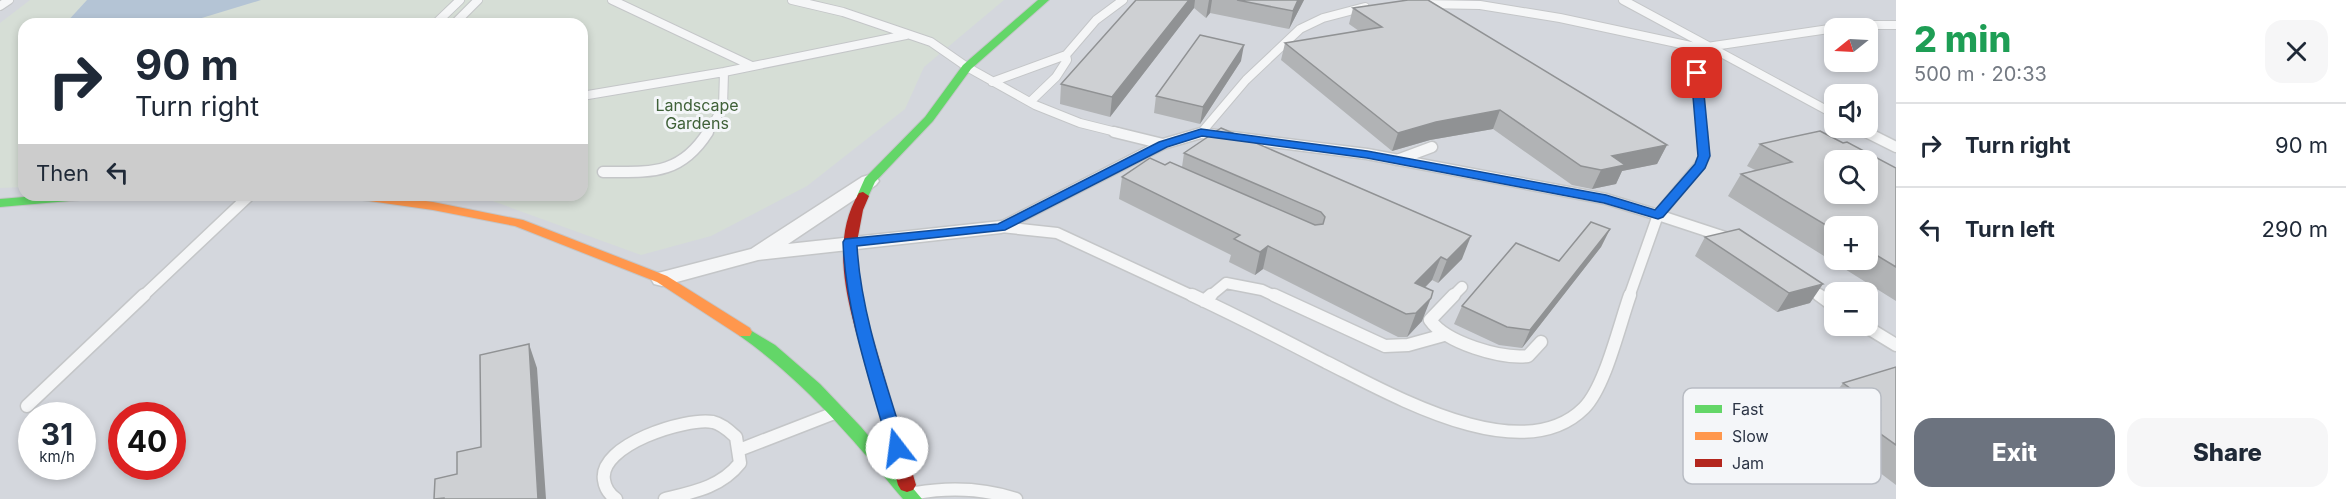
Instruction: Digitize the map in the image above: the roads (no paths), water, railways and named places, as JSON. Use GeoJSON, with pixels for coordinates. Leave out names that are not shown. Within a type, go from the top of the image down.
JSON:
{"type":"FeatureCollection","features":[{"type":"Feature","properties":{"kind":"street"},"geometry":{"type":"LineString","coordinates":[[758,254],[869,181],[929,119],[967,67],[1044,0]]}},
{"type":"Feature","properties":{"kind":"street"},"geometry":{"type":"LineString","coordinates":[[869,181],[857,210],[850,242],[851,271],[858,311],[911,497]]}},
{"type":"Feature","properties":{"kind":"street"},"geometry":{"type":"LineString","coordinates":[[0,203],[23,201]]}},
{"type":"Feature","properties":{"kind":"street"},"geometry":{"type":"LineString","coordinates":[[398,201],[518,223],[662,279],[752,336],[789,364],[839,411],[911,497]]}},
{"type":"Feature","properties":{"kind":"street"},"geometry":{"type":"LineString","coordinates":[[662,279],[758,254],[1000,227]]}},
{"type":"Feature","properties":{"kind":"lane"},"geometry":{"type":"LineString","coordinates":[[0,6],[9,0]]}},
{"type":"Feature","properties":{"kind":"lane"},"geometry":{"type":"LineString","coordinates":[[441,18],[460,0]]}},
{"type":"Feature","properties":{"kind":"lane"},"geometry":{"type":"LineString","coordinates":[[460,18],[478,0]]}},
{"type":"Feature","properties":{"kind":"lane"},"geometry":{"type":"LineString","coordinates":[[612,0],[753,66]]}},
{"type":"Feature","properties":{"kind":"lane"},"geometry":{"type":"LineString","coordinates":[[792,0],[843,12],[931,42],[967,67],[1030,102],[1080,123],[1163,144]]}},
{"type":"Feature","properties":{"kind":"lane"},"geometry":{"type":"LineString","coordinates":[[992,82],[1051,63],[1066,55],[1096,20],[1123,0]]}},
{"type":"Feature","properties":{"kind":"lane"},"geometry":{"type":"LineString","coordinates":[[1623,0],[1704,48],[1824,109]]}},
{"type":"Feature","properties":{"kind":"lane"},"geometry":{"type":"LineString","coordinates":[[1416,4],[1480,5],[1560,18],[1704,48],[1856,25],[1896,25]]}},
{"type":"Feature","properties":{"kind":"lane"},"geometry":{"type":"LineString","coordinates":[[1201,133],[1246,80],[1300,29],[1323,18],[1375,7]]}},
{"type":"Feature","properties":{"kind":"lane"},"geometry":{"type":"LineString","coordinates":[[588,95],[724,72],[909,34]]}},
{"type":"Feature","properties":{"kind":"lane"},"geometry":{"type":"LineString","coordinates":[[1000,227],[1057,233],[1204,301],[1421,409],[1452,420],[1485,428],[1513,431],[1536,429],[1564,422],[1578,413],[1595,395],[1658,215],[1700,165],[1704,156],[1697,73],[1704,48]]}},
{"type":"Feature","properties":{"kind":"lane"},"geometry":{"type":"LineString","coordinates":[[1030,102],[1056,77],[1067,60],[1066,55]]}},
{"type":"Feature","properties":{"kind":"lane"},"geometry":{"type":"LineString","coordinates":[[603,172],[650,172],[666,169],[697,149],[723,107],[724,72]]}},
{"type":"Feature","properties":{"kind":"lane"},"geometry":{"type":"LineString","coordinates":[[1000,227],[1163,144],[1201,133],[1397,160],[1606,199],[1715,232],[1744,247]]}},
{"type":"Feature","properties":{"kind":"lane"},"geometry":{"type":"LineString","coordinates":[[1878,138],[1896,147]]}},
{"type":"Feature","properties":{"kind":"lane"},"geometry":{"type":"LineString","coordinates":[[1397,160],[1432,147]]}},
{"type":"Feature","properties":{"kind":"lane"},"geometry":{"type":"LineString","coordinates":[[1131,160],[1142,165]]}},
{"type":"Feature","properties":{"kind":"lane"},"geometry":{"type":"LineString","coordinates":[[31,402],[244,201]]}},
{"type":"Feature","properties":{"kind":"lane"},"geometry":{"type":"LineString","coordinates":[[1794,280],[1824,300]]}},
{"type":"Feature","properties":{"kind":"lane"},"geometry":{"type":"LineString","coordinates":[[1204,301],[1226,283],[1242,284],[1262,290],[1386,345],[1408,345],[1444,335]]}},
{"type":"Feature","properties":{"kind":"lane"},"geometry":{"type":"LineString","coordinates":[[1462,287],[1430,320],[1431,325],[1444,335],[1523,358],[1528,356],[1540,342]]}},
{"type":"Feature","properties":{"kind":"lane"},"geometry":{"type":"LineString","coordinates":[[1878,334],[1896,345]]}},
{"type":"Feature","properties":{"kind":"lane"},"geometry":{"type":"LineString","coordinates":[[739,450],[839,411]]}},
{"type":"Feature","properties":{"kind":"lane"},"geometry":{"type":"LineString","coordinates":[[616,499],[606,489],[603,476],[607,461],[620,449],[698,421],[724,427],[736,437],[740,463],[733,474],[705,489],[665,499]]}},
{"type":"Feature","properties":{"kind":"lane"},"geometry":{"type":"LineString","coordinates":[[911,497],[944,488],[971,487],[1016,499]]}},
{"type":"Feature","properties":{"kind":"water"},"geometry":{"type":"Polygon","coordinates":[[[87,0],[261,0],[202,18],[70,18],[87,0]]]}},
{"type":"Feature","properties":{"kind":"park label","name":"Landscape Gardens"},"geometry":{"type":"Point","coordinates":[697,114]}}]}
